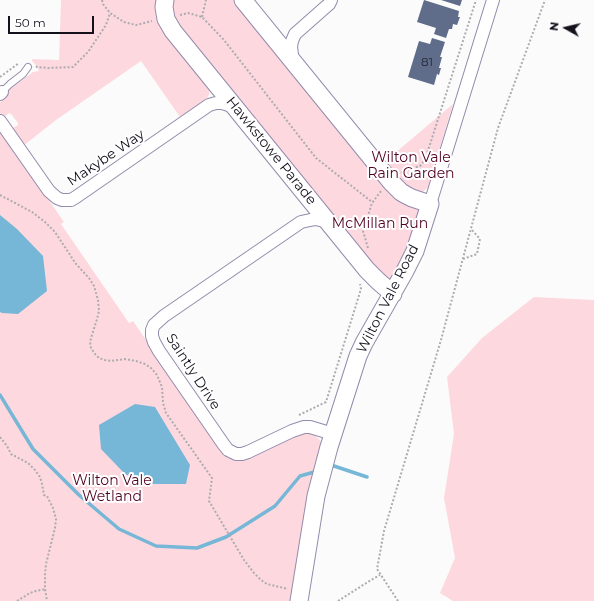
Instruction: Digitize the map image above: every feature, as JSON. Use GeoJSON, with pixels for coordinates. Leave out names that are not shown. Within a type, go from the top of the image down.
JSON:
{"type":"FeatureCollection","features":[{"type":"Feature","properties":{"kind":"street"},"geometry":{"type":"LineString","coordinates":[[165,0],[164,7],[166,19]]}},
{"type":"Feature","properties":{"kind":"street"},"geometry":{"type":"LineString","coordinates":[[243,0],[391,182],[406,195],[430,204]]}},
{"type":"Feature","properties":{"kind":"street"},"geometry":{"type":"LineString","coordinates":[[293,62],[291,48],[295,34],[329,4],[331,0]]}},
{"type":"Feature","properties":{"kind":"street","name":"Wilton Vale Road"},"geometry":{"type":"LineString","coordinates":[[295,595],[316,496],[331,441],[361,349],[415,251],[493,0]]}},
{"type":"Feature","properties":{"kind":"street","name":"Hawkstowe Parade"},"geometry":{"type":"LineString","coordinates":[[166,19],[173,31],[367,270],[392,294]]}},
{"type":"Feature","properties":{"kind":"street"},"geometry":{"type":"LineString","coordinates":[[269,32],[282,36],[295,34]]}},
{"type":"Feature","properties":{"kind":"street"},"geometry":{"type":"LineString","coordinates":[[209,105],[213,92],[212,78]]}},
{"type":"Feature","properties":{"kind":"street"},"geometry":{"type":"LineString","coordinates":[[209,105],[222,103],[235,108]]}},
{"type":"Feature","properties":{"kind":"street","name":"Makybe Way"},"geometry":{"type":"LineString","coordinates":[[0,121],[49,191],[57,198],[62,200],[71,200],[209,105]]}},
{"type":"Feature","properties":{"kind":"street"},"geometry":{"type":"LineString","coordinates":[[301,222],[307,209],[307,195]]}},
{"type":"Feature","properties":{"kind":"street","name":"Saintly Drive"},"geometry":{"type":"LineString","coordinates":[[329,222],[315,219],[301,222],[164,316],[154,325],[152,336],[159,351],[228,450],[236,454],[242,454],[304,427],[310,427],[331,441]]}},
{"type":"Feature","properties":{"kind":"lane"},"geometry":{"type":"LineString","coordinates":[[1,93],[31,65]]}},
{"type":"Feature","properties":{"kind":"path"},"geometry":{"type":"LineString","coordinates":[[102,0],[103,4],[110,13],[124,22],[136,25],[188,13],[202,17],[224,40],[316,158],[372,202]]}},
{"type":"Feature","properties":{"kind":"path"},"geometry":{"type":"LineString","coordinates":[[202,17],[206,0]]}},
{"type":"Feature","properties":{"kind":"path"},"geometry":{"type":"LineString","coordinates":[[368,250],[364,231],[372,202],[383,189],[403,172],[420,166],[425,160],[476,0]]}},
{"type":"Feature","properties":{"kind":"path"},"geometry":{"type":"LineString","coordinates":[[398,601],[377,569],[384,531],[441,340],[498,128],[545,0]]}},
{"type":"Feature","properties":{"kind":"path"},"geometry":{"type":"LineString","coordinates":[[31,65],[37,67],[73,67],[88,52],[106,25],[110,13]]}},
{"type":"Feature","properties":{"kind":"path"},"geometry":{"type":"LineString","coordinates":[[0,77],[25,60]]}},
{"type":"Feature","properties":{"kind":"path"},"geometry":{"type":"LineString","coordinates":[[0,194],[32,212],[45,222],[55,232],[71,258],[89,278],[94,286],[99,311],[90,342],[91,348],[99,358],[111,361],[125,359],[136,360],[151,368],[157,375],[162,387],[163,403],[166,413],[212,478],[209,501],[236,546],[260,580],[295,595]]}},
{"type":"Feature","properties":{"kind":"path"},"geometry":{"type":"LineString","coordinates":[[463,259],[477,254],[480,239],[471,229]]}},
{"type":"Feature","properties":{"kind":"path"},"geometry":{"type":"LineString","coordinates":[[299,416],[326,402],[361,289],[360,279],[367,270]]}},
{"type":"Feature","properties":{"kind":"path"},"geometry":{"type":"LineString","coordinates":[[0,437],[11,454],[28,463],[40,477],[44,495],[47,496],[56,518],[46,564],[45,589],[47,601]]}},
{"type":"Feature","properties":{"kind":"path"},"geometry":{"type":"LineString","coordinates":[[338,601],[380,575]]}},
{"type":"Feature","properties":{"kind":"path"},"geometry":{"type":"LineString","coordinates":[[17,601],[36,590],[45,589]]}},
{"type":"Feature","properties":{"kind":"green space"},"geometry":{"type":"Polygon","coordinates":[[[61,0],[160,0],[210,87],[209,95],[180,117],[141,61],[56,120],[23,146],[11,129],[18,125],[18,123],[9,113],[3,118],[0,113],[0,102],[8,95],[6,92],[33,72],[39,71],[32,59],[59,60],[61,0]]]}},
{"type":"Feature","properties":{"kind":"green space","name":"McMillan Run"},"geometry":{"type":"Polygon","coordinates":[[[170,0],[237,0],[420,208],[408,250],[391,284],[386,282],[179,30],[169,6],[170,0]]]}},
{"type":"Feature","properties":{"kind":"green space","name":"Wilton Vale Rain Garden"},"geometry":{"type":"Polygon","coordinates":[[[453,104],[428,187],[421,193],[414,193],[382,164],[453,104]]]}},
{"type":"Feature","properties":{"kind":"green space","name":"Wilton Vale Wetland"},"geometry":{"type":"Polygon","coordinates":[[[0,129],[64,222],[61,224],[129,323],[133,321],[225,455],[306,433],[314,435],[320,440],[321,444],[293,601],[0,601],[0,129]]]}},
{"type":"Feature","properties":{"kind":"green space"},"geometry":{"type":"Polygon","coordinates":[[[534,297],[594,300],[594,601],[453,601],[440,593],[455,558],[444,498],[454,434],[447,377],[482,338],[534,297]]]}},
{"type":"Feature","properties":{"kind":"water"},"geometry":{"type":"Polygon","coordinates":[[[0,215],[17,229],[43,256],[47,291],[18,314],[0,312],[0,215]]]}},
{"type":"Feature","properties":{"kind":"water"},"geometry":{"type":"Polygon","coordinates":[[[135,404],[155,407],[190,465],[186,484],[148,484],[125,474],[101,449],[99,425],[135,404]]]}},
{"type":"Feature","properties":{"kind":"building"},"geometry":{"type":"Polygon","coordinates":[[[424,0],[459,11],[458,17],[460,17],[457,25],[453,24],[452,29],[449,29],[446,38],[434,34],[436,28],[417,22],[424,0]]]}},
{"type":"Feature","properties":{"kind":"building"},"geometry":{"type":"Polygon","coordinates":[[[441,0],[462,0],[460,6],[441,0]]]}},
{"type":"Feature","properties":{"kind":"building"},"geometry":{"type":"Polygon","coordinates":[[[432,38],[445,42],[440,57],[442,57],[439,68],[441,68],[439,75],[437,74],[434,85],[408,77],[419,41],[430,44],[432,38]]]}},
{"type":"Feature","properties":{"kind":"waterway"},"geometry":{"type":"LineString","coordinates":[[0,395],[33,449],[79,495],[119,529],[156,546],[197,548],[226,537],[275,506],[300,476],[318,471]]}},
{"type":"Feature","properties":{"kind":"waterway"},"geometry":{"type":"LineString","coordinates":[[329,468],[334,466],[367,477]]}}]}
